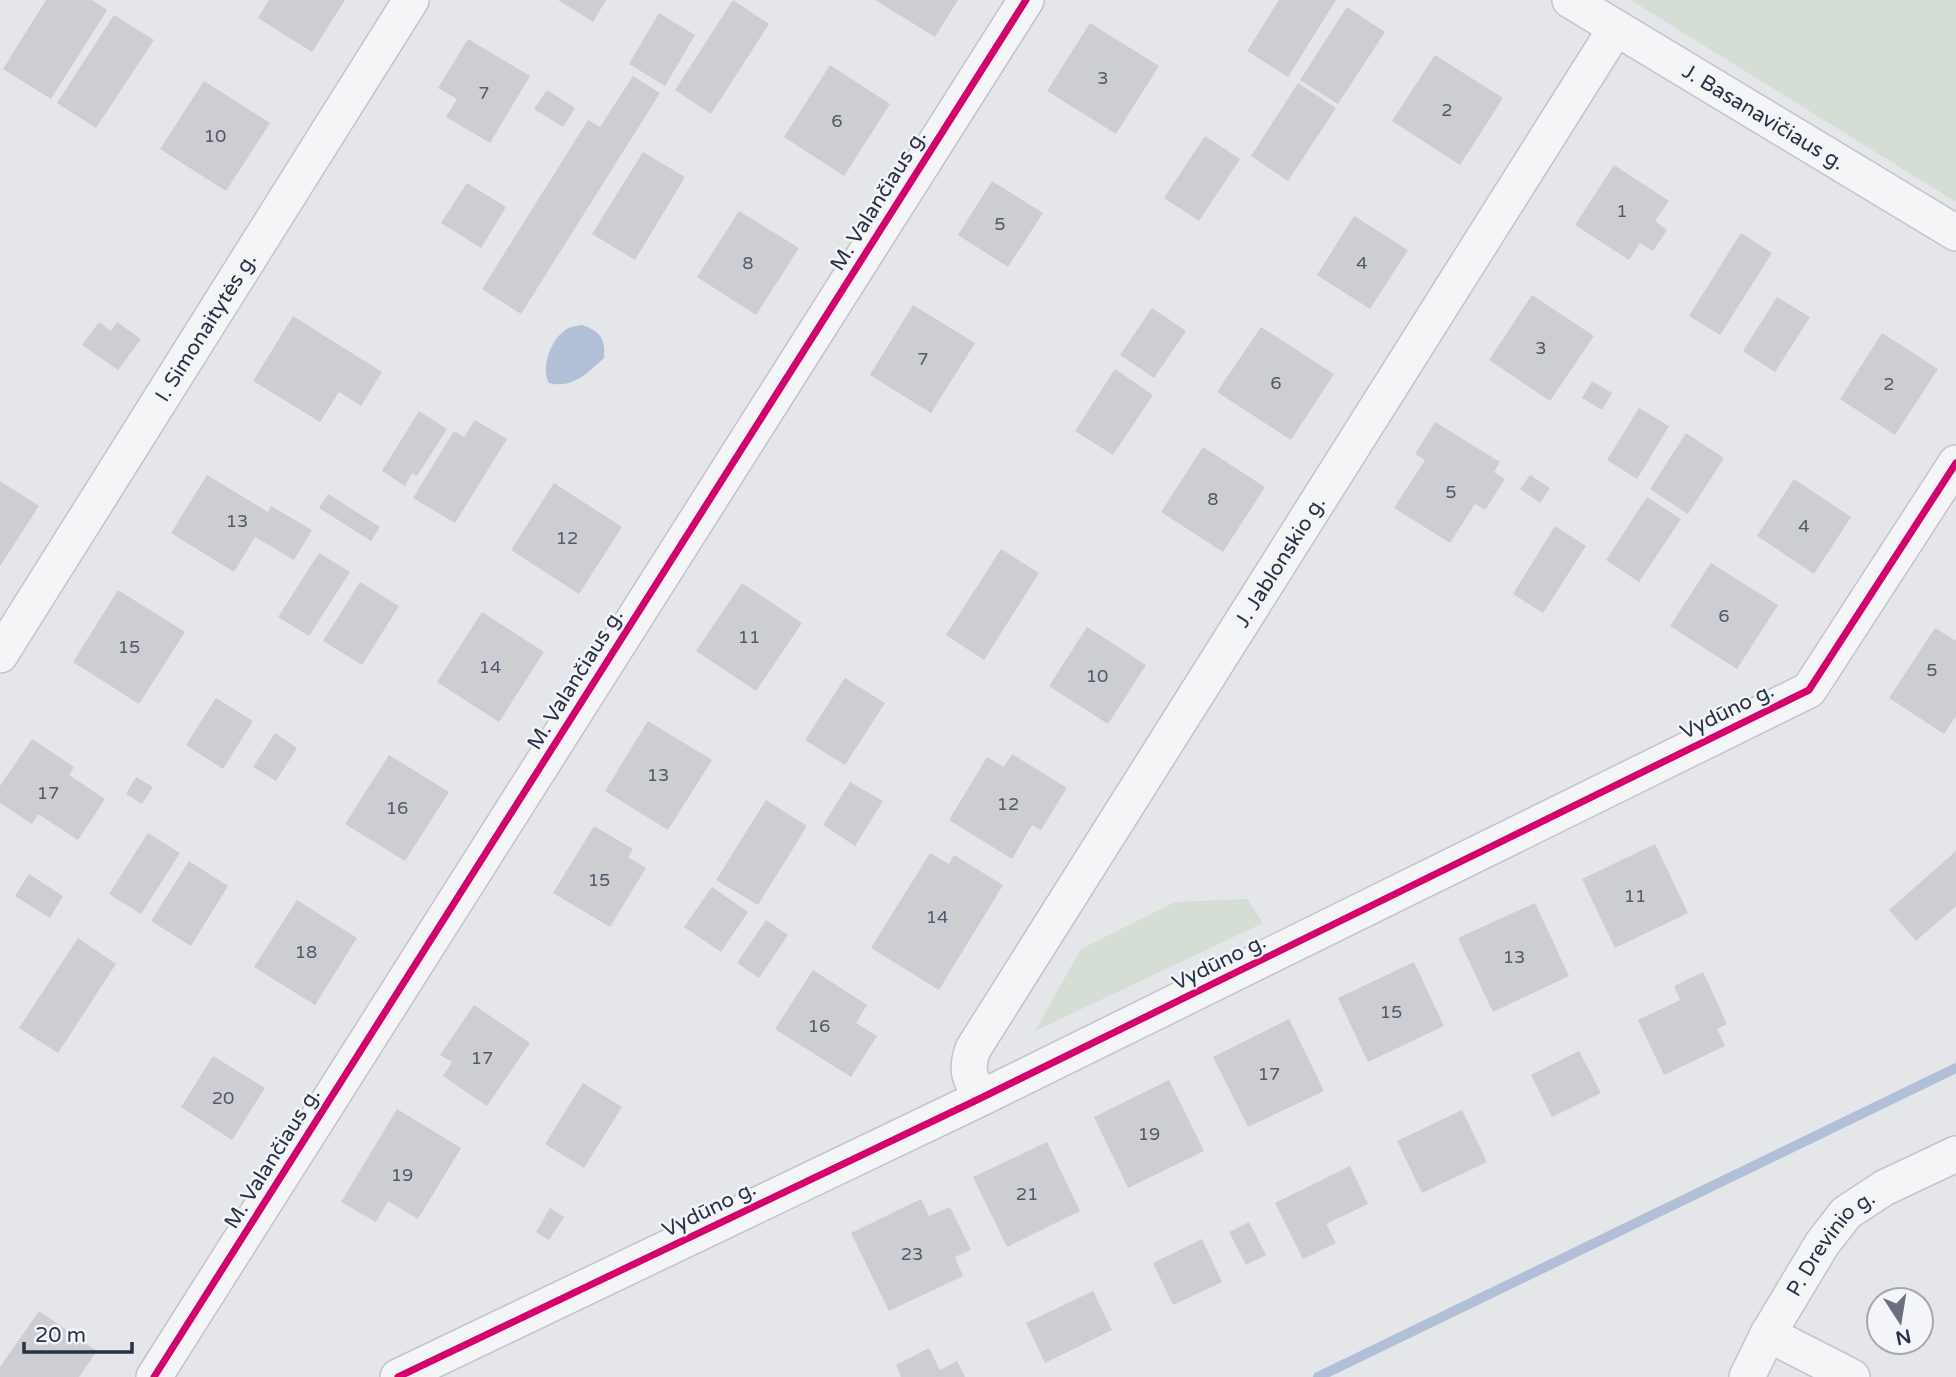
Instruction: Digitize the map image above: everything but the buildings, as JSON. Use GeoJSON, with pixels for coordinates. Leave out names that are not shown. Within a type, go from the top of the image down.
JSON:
{"type":"FeatureCollection","features":[{"type":"Feature","properties":{"kind":"street","name":"I. Simonaitytės g."},"geometry":{"type":"LineString","coordinates":[[0,655],[411,0]]}},
{"type":"Feature","properties":{"kind":"street","name":"M. Valančiaus g."},"geometry":{"type":"LineString","coordinates":[[154,1377],[1026,0]]}},
{"type":"Feature","properties":{"kind":"street","name":"J. Basanavičiaus g."},"geometry":{"type":"LineString","coordinates":[[1570,0],[1956,233]]}},
{"type":"Feature","properties":{"kind":"street","name":"J. Jablonskio g."},"geometry":{"type":"LineString","coordinates":[[981,1098],[972,1081],[968,1065],[973,1049],[1616,28]]}},
{"type":"Feature","properties":{"kind":"street","name":"Vydūno g."},"geometry":{"type":"LineString","coordinates":[[398,1377],[981,1098],[1809,690],[1956,463]]}},
{"type":"Feature","properties":{"kind":"street","name":"P. Drevinio g."},"geometry":{"type":"LineString","coordinates":[[1747,1377],[1768,1334],[1822,1244],[1846,1213],[1884,1188],[1956,1154]]}},
{"type":"Feature","properties":{"kind":"street"},"geometry":{"type":"LineString","coordinates":[[1768,1334],[1852,1377]]}},
{"type":"Feature","properties":{"kind":"shaded area"},"geometry":{"type":"Polygon","coordinates":[[[1631,0],[1956,0],[1956,202],[1645,9],[1631,0]]]}},
{"type":"Feature","properties":{"kind":"shaded area"},"geometry":{"type":"Polygon","coordinates":[[[1247,899],[1263,923],[1035,1031],[1081,949],[1175,902],[1247,899]]]}},
{"type":"Feature","properties":{"kind":"water"},"geometry":{"type":"Polygon","coordinates":[[[582,325],[593,330],[603,341],[604,358],[572,382],[549,383],[546,368],[553,344],[564,331],[582,325]]]}},
{"type":"Feature","properties":{"kind":"waterway"},"geometry":{"type":"LineString","coordinates":[[1318,1377],[1956,1068]]}},
{"type":"Feature","properties":{"kind":"cycle path"},"geometry":{"type":"LineString","coordinates":[[154,1377],[1026,0]]}},
{"type":"Feature","properties":{"kind":"cycle path"},"geometry":{"type":"LineString","coordinates":[[398,1377],[981,1098],[1809,690],[1956,463]]}}]}
